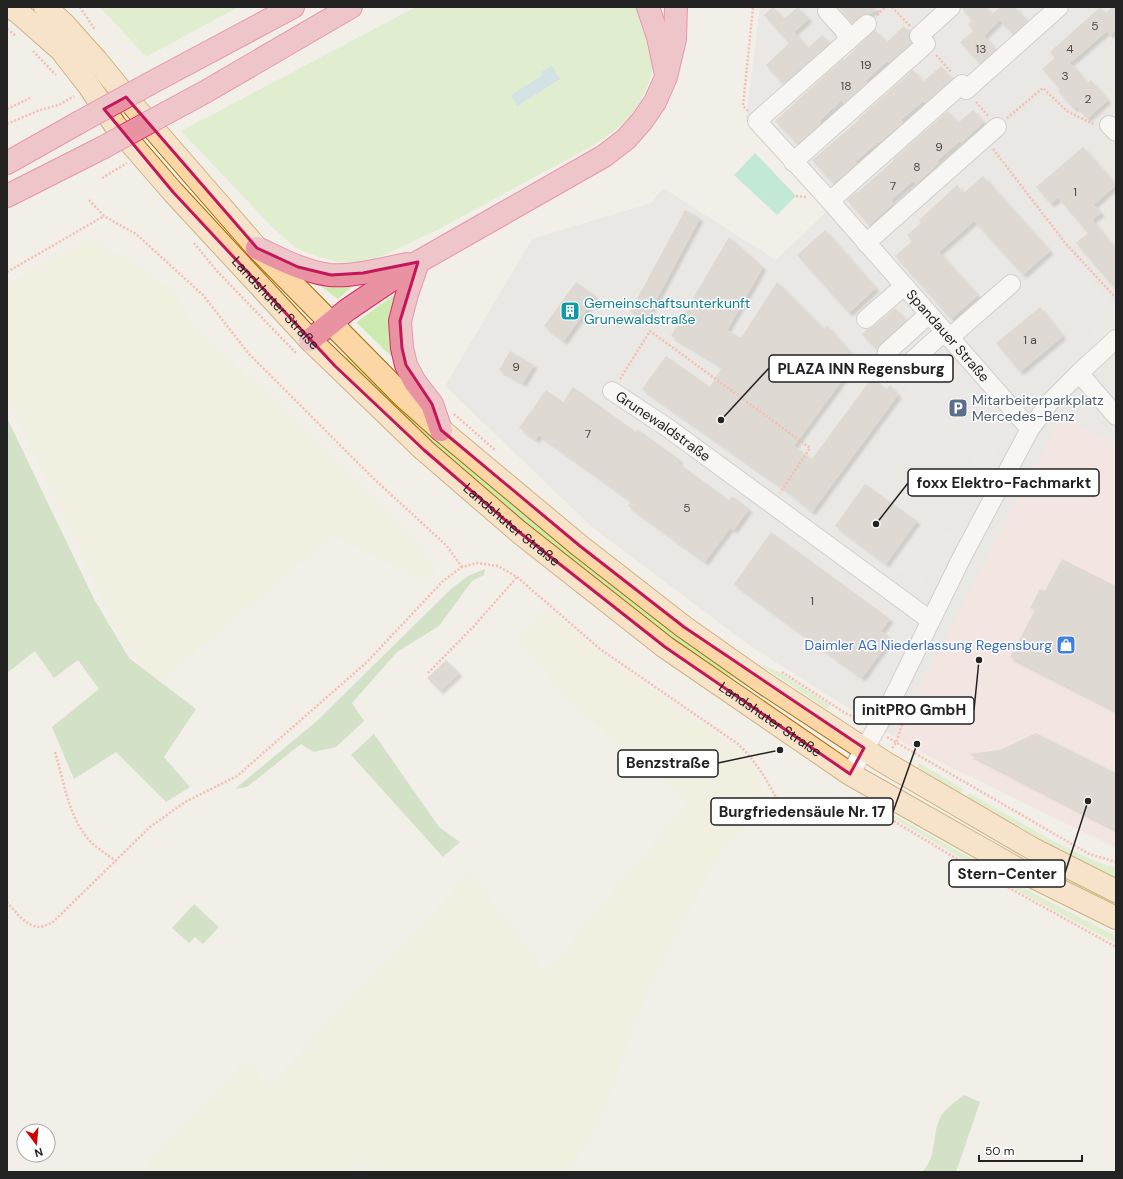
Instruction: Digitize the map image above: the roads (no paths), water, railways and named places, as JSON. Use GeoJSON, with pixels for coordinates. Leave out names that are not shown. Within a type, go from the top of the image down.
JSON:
{"type":"FeatureCollection","features":[{"type":"Feature","properties":{"kind":"highway"},"geometry":{"type":"LineString","coordinates":[[193,60],[206,41],[267,7]]}},
{"type":"Feature","properties":{"kind":"highway"},"geometry":{"type":"LineString","coordinates":[[7,163],[193,60],[293,7]]}},
{"type":"Feature","properties":{"kind":"highway"},"geometry":{"type":"LineString","coordinates":[[648,7],[658,37],[666,77]]}},
{"type":"Feature","properties":{"kind":"highway"},"geometry":{"type":"LineString","coordinates":[[310,340],[347,310],[418,262],[604,156],[626,139],[642,121],[655,102],[666,77],[675,39],[676,7]]}},
{"type":"Feature","properties":{"kind":"highway"},"geometry":{"type":"LineString","coordinates":[[7,196],[102,148],[354,8]]}},
{"type":"Feature","properties":{"kind":"highway"},"geometry":{"type":"LineString","coordinates":[[257,248],[298,267],[332,275],[363,273],[418,262]]}},
{"type":"Feature","properties":{"kind":"highway"},"geometry":{"type":"LineString","coordinates":[[418,262],[400,321],[402,348],[406,365],[415,382],[432,404],[441,430]]}},
{"type":"Feature","properties":{"kind":"main road","name":"Landshuter Straße"},"geometry":{"type":"LineString","coordinates":[[10,7],[18,12],[61,50],[89,86],[114,125],[173,192],[310,340],[424,450],[519,532],[665,647],[850,774],[1022,872],[1116,918]]}},
{"type":"Feature","properties":{"kind":"main road","name":"Landshuter Straße"},"geometry":{"type":"LineString","coordinates":[[46,7],[69,29],[136,110],[257,248],[403,396],[441,430],[580,546],[684,627],[762,682],[884,762],[1033,850],[1116,891]]}},
{"type":"Feature","properties":{"kind":"main road"},"geometry":{"type":"LineString","coordinates":[[69,7],[116,74],[136,110]]}},
{"type":"Feature","properties":{"kind":"street"},"geometry":{"type":"LineString","coordinates":[[794,162],[922,40],[951,7]]}},
{"type":"Feature","properties":{"kind":"street"},"geometry":{"type":"LineString","coordinates":[[830,201],[1059,7]]}},
{"type":"Feature","properties":{"kind":"street"},"geometry":{"type":"LineString","coordinates":[[827,11],[844,30],[848,40],[867,24]]}},
{"type":"Feature","properties":{"kind":"street","name":"Spandauer Straße"},"geometry":{"type":"LineString","coordinates":[[848,40],[758,121],[1030,429]]}},
{"type":"Feature","properties":{"kind":"street"},"geometry":{"type":"LineString","coordinates":[[866,243],[991,132]]}},
{"type":"Feature","properties":{"kind":"street"},"geometry":{"type":"LineString","coordinates":[[929,314],[887,352],[887,361],[894,370],[898,371],[903,368],[1011,284]]}},
{"type":"Feature","properties":{"kind":"street"},"geometry":{"type":"LineString","coordinates":[[866,319],[904,286]]}},
{"type":"Feature","properties":{"kind":"street"},"geometry":{"type":"LineString","coordinates":[[850,774],[875,728],[888,708],[962,557],[1030,429],[1050,402],[1116,339]]}},
{"type":"Feature","properties":{"kind":"street"},"geometry":{"type":"LineString","coordinates":[[1079,373],[1116,416]]}},
{"type":"Feature","properties":{"kind":"street","name":"Grunewaldstraße"},"geometry":{"type":"LineString","coordinates":[[612,391],[668,428],[930,620]]}},
{"type":"Feature","properties":{"kind":"water"},"geometry":{"type":"Polygon","coordinates":[[[552,66],[560,79],[517,106],[511,95],[543,75],[541,72],[552,66]]]}},
{"type":"Feature","properties":{"kind":"place","name":"Gemeinschaftsunterkunft Grunewaldstraße"},"geometry":{"type":"Point","coordinates":[570,311]}},
{"type":"Feature","properties":{"kind":"place","name":"Mitarbeiterparkplatz Mercedes-Benz"},"geometry":{"type":"Point","coordinates":[958,408]}},
{"type":"Feature","properties":{"kind":"place","name":"PLAZA INN Regensburg"},"geometry":{"type":"Point","coordinates":[721,420]}},
{"type":"Feature","properties":{"kind":"place","name":"foxx Elektro-Fachmarkt"},"geometry":{"type":"Point","coordinates":[876,524]}},
{"type":"Feature","properties":{"kind":"place","name":"Daimler AG Niederlassung Regensburg"},"geometry":{"type":"Point","coordinates":[1066,645]}},
{"type":"Feature","properties":{"kind":"place","name":"initPRO GmbH"},"geometry":{"type":"Point","coordinates":[979,660]}},
{"type":"Feature","properties":{"kind":"place","name":"Burgfriedensäule Nr. 17"},"geometry":{"type":"Point","coordinates":[917,744]}},
{"type":"Feature","properties":{"kind":"place","name":"Benzstraße"},"geometry":{"type":"Point","coordinates":[780,750]}},
{"type":"Feature","properties":{"kind":"place","name":"Stern-Center"},"geometry":{"type":"Point","coordinates":[1088,801]}}]}
